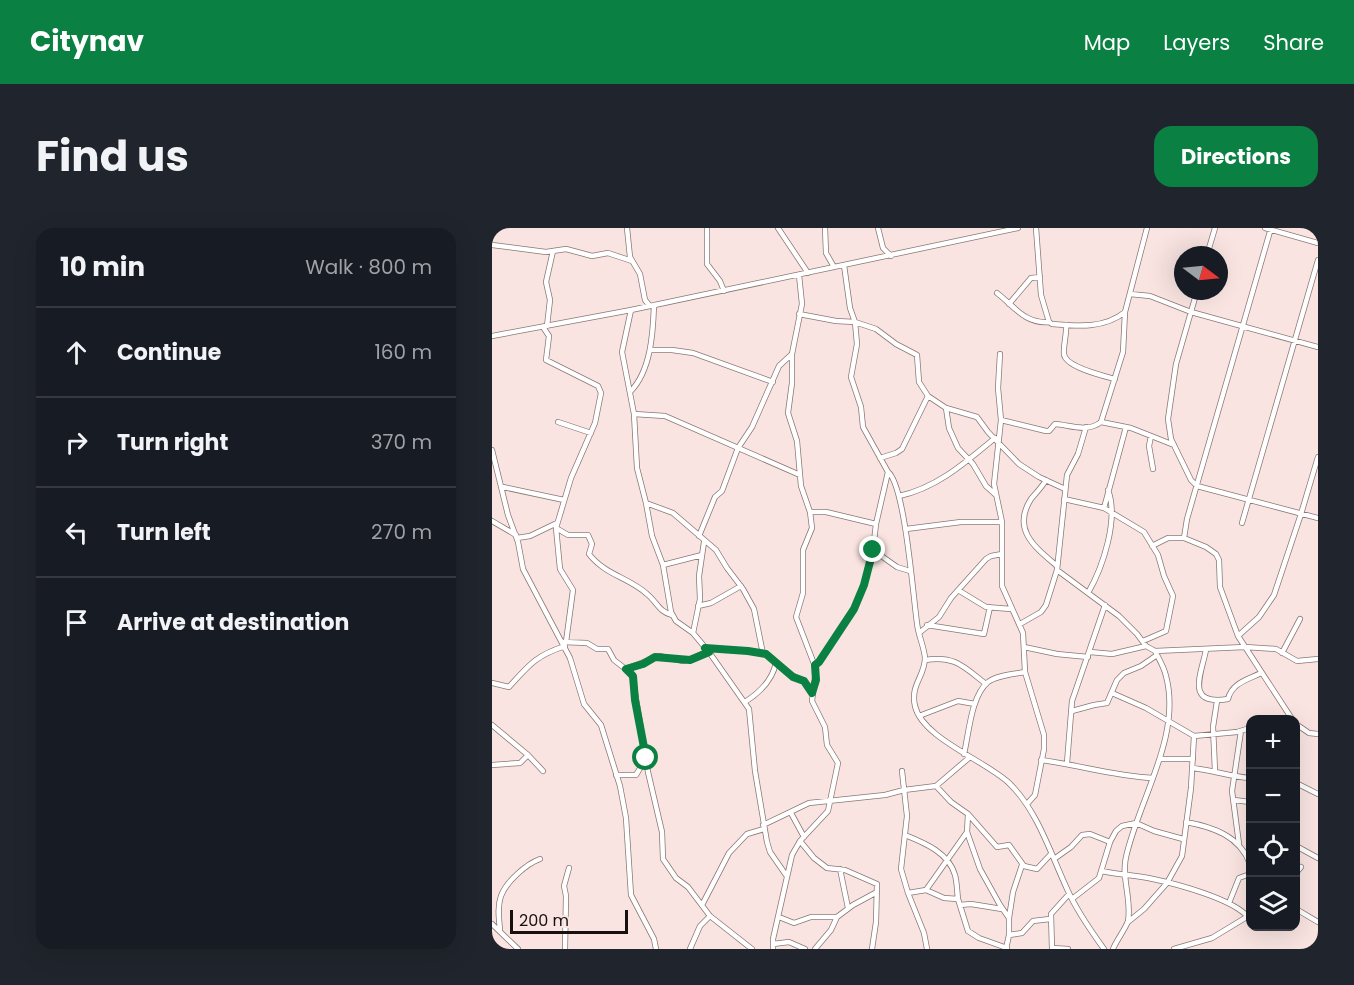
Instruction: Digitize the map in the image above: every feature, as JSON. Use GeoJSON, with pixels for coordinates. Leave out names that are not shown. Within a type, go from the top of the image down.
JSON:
{"type":"FeatureCollection","features":[{"type":"Feature","properties":{"kind":"street"},"geometry":{"type":"LineString","coordinates":[[627,228],[627,242],[632,261],[640,274],[645,300],[652,306],[650,350],[640,378],[630,392]]}},
{"type":"Feature","properties":{"kind":"street"},"geometry":{"type":"LineString","coordinates":[[707,228],[707,264],[720,281],[724,291]]}},
{"type":"Feature","properties":{"kind":"street"},"geometry":{"type":"LineString","coordinates":[[778,228],[808,273]]}},
{"type":"Feature","properties":{"kind":"street"},"geometry":{"type":"LineString","coordinates":[[825,228],[826,253],[834,267]]}},
{"type":"Feature","properties":{"kind":"street"},"geometry":{"type":"LineString","coordinates":[[878,228],[883,248],[891,256]]}},
{"type":"Feature","properties":{"kind":"street"},"geometry":{"type":"LineString","coordinates":[[492,336],[652,306],[1018,228]]}},
{"type":"Feature","properties":{"kind":"street"},"geometry":{"type":"LineString","coordinates":[[1036,228],[1041,295],[1049,322]]}},
{"type":"Feature","properties":{"kind":"street"},"geometry":{"type":"LineString","coordinates":[[1001,420],[1046,431],[1049,431],[1055,424],[1077,428],[1097,425],[1101,422],[1123,352],[1125,312],[1147,228]]}},
{"type":"Feature","properties":{"kind":"street"},"geometry":{"type":"LineString","coordinates":[[1210,246],[1215,228]]}},
{"type":"Feature","properties":{"kind":"street"},"geometry":{"type":"LineString","coordinates":[[1184,538],[1269,229],[1318,243]]}},
{"type":"Feature","properties":{"kind":"street"},"geometry":{"type":"LineString","coordinates":[[492,245],[546,252],[566,249],[592,256],[608,253],[632,261]]}},
{"type":"Feature","properties":{"kind":"street"},"geometry":{"type":"LineString","coordinates":[[553,251],[546,282],[550,300],[545,326],[549,336],[546,360],[598,386],[600,390],[595,423],[564,500],[557,525],[560,569],[573,590],[564,644]]}},
{"type":"Feature","properties":{"kind":"street"},"geometry":{"type":"LineString","coordinates":[[1242,523],[1318,260]]}},
{"type":"Feature","properties":{"kind":"street"},"geometry":{"type":"LineString","coordinates":[[844,265],[857,344],[851,377],[861,407],[863,427],[888,472],[892,475],[906,529],[910,571],[925,660],[913,695],[916,711],[924,723],[1007,781],[1028,804],[1071,896],[1104,949]]}},
{"type":"Feature","properties":{"kind":"street"},"geometry":{"type":"LineString","coordinates":[[799,274],[802,298],[792,354],[792,383],[788,413],[797,441],[802,492],[810,512],[812,528],[803,549],[802,593],[796,617],[815,665],[816,680],[812,700],[826,730],[827,745],[838,761],[831,801],[824,817],[802,839],[792,855],[773,946],[789,942],[805,949]]}},
{"type":"Feature","properties":{"kind":"street"},"geometry":{"type":"LineString","coordinates":[[1009,304],[1031,278],[1040,278]]}},
{"type":"Feature","properties":{"kind":"street"},"geometry":{"type":"LineString","coordinates":[[997,293],[1024,318],[1031,321],[1093,325],[1113,320],[1125,312]]}},
{"type":"Feature","properties":{"kind":"street"},"geometry":{"type":"LineString","coordinates":[[1130,294],[1150,296],[1191,312],[1318,347]]}},
{"type":"Feature","properties":{"kind":"street"},"geometry":{"type":"LineString","coordinates":[[1194,300],[1176,364],[1170,393],[1168,420],[1171,439],[1191,480],[1197,486],[1318,518]]}},
{"type":"Feature","properties":{"kind":"street"},"geometry":{"type":"LineString","coordinates":[[631,310],[622,352],[634,414],[637,468],[652,536],[663,565],[672,615],[676,621],[693,633],[707,650],[750,712],[754,771],[763,827],[770,852],[786,875]]}},
{"type":"Feature","properties":{"kind":"street"},"geometry":{"type":"LineString","coordinates":[[799,314],[855,322],[876,329],[896,344],[917,355],[919,382],[928,396],[946,408],[977,417],[1019,464],[1065,489]]}},
{"type":"Feature","properties":{"kind":"street"},"geometry":{"type":"LineString","coordinates":[[1066,325],[1064,356],[1066,360],[1086,371],[1115,379]]}},
{"type":"Feature","properties":{"kind":"street"},"geometry":{"type":"LineString","coordinates":[[650,350],[693,353],[773,382]]}},
{"type":"Feature","properties":{"kind":"street"},"geometry":{"type":"LineString","coordinates":[[699,536],[715,497],[722,491],[738,448],[752,427],[779,366],[792,354]]}},
{"type":"Feature","properties":{"kind":"street"},"geometry":{"type":"LineString","coordinates":[[1000,354],[998,388],[1001,420],[1000,443],[994,476],[1002,522],[1002,586],[1020,624],[1025,672],[1044,735],[1035,795],[1028,804]]}},
{"type":"Feature","properties":{"kind":"street"},"geometry":{"type":"LineString","coordinates":[[880,458],[902,449],[928,396]]}},
{"type":"Feature","properties":{"kind":"street"},"geometry":{"type":"LineString","coordinates":[[946,408],[951,433],[958,448],[969,459],[986,486],[996,495]]}},
{"type":"Feature","properties":{"kind":"street"},"geometry":{"type":"LineString","coordinates":[[634,414],[665,416],[800,475]]}},
{"type":"Feature","properties":{"kind":"street"},"geometry":{"type":"LineString","coordinates":[[558,422],[591,433]]}},
{"type":"Feature","properties":{"kind":"street"},"geometry":{"type":"LineString","coordinates":[[1101,422],[1126,427],[1175,445]]}},
{"type":"Feature","properties":{"kind":"street"},"geometry":{"type":"LineString","coordinates":[[1020,624],[1044,609],[1057,568],[1067,475],[1078,454],[1086,427]]}},
{"type":"Feature","properties":{"kind":"street"},"geometry":{"type":"LineString","coordinates":[[1104,508],[1126,427]]}},
{"type":"Feature","properties":{"kind":"street"},"geometry":{"type":"LineString","coordinates":[[1151,436],[1149,446],[1153,469]]}},
{"type":"Feature","properties":{"kind":"street"},"geometry":{"type":"LineString","coordinates":[[899,496],[912,493],[945,477],[995,438]]}},
{"type":"Feature","properties":{"kind":"street"},"geometry":{"type":"LineString","coordinates":[[492,450],[508,515],[517,537],[523,569],[564,644],[584,704],[601,725],[629,831],[628,868],[631,895],[654,939],[656,949]]}},
{"type":"Feature","properties":{"kind":"street"},"geometry":{"type":"LineString","coordinates":[[1238,636],[1259,617],[1274,595],[1318,457]]}},
{"type":"Feature","properties":{"kind":"street"},"geometry":{"type":"LineString","coordinates":[[815,665],[854,609],[864,585],[888,472]]}},
{"type":"Feature","properties":{"kind":"street"},"geometry":{"type":"LineString","coordinates":[[982,480],[994,476]]}},
{"type":"Feature","properties":{"kind":"street"},"geometry":{"type":"LineString","coordinates":[[1046,480],[1030,502],[1024,523],[1027,537],[1057,568],[1125,621],[1144,644],[1156,653],[1167,679],[1171,702],[1167,720],[1168,727],[1160,759],[1126,857],[1128,922]]}},
{"type":"Feature","properties":{"kind":"street"},"geometry":{"type":"LineString","coordinates":[[503,488],[564,500]]}},
{"type":"Feature","properties":{"kind":"street"},"geometry":{"type":"LineString","coordinates":[[1088,592],[1098,574],[1112,512],[1108,490]]}},
{"type":"Feature","properties":{"kind":"street"},"geometry":{"type":"LineString","coordinates":[[1024,647],[1057,654],[1112,654],[1144,644],[1166,631],[1174,600],[1158,555],[1140,529],[1104,508],[1064,499]]}},
{"type":"Feature","properties":{"kind":"street"},"geometry":{"type":"LineString","coordinates":[[646,503],[673,513],[716,550],[754,609],[764,654]]}},
{"type":"Feature","properties":{"kind":"street"},"geometry":{"type":"LineString","coordinates":[[810,512],[826,512],[876,524]]}},
{"type":"Feature","properties":{"kind":"street"},"geometry":{"type":"LineString","coordinates":[[492,521],[517,537],[528,537],[557,525]]}},
{"type":"Feature","properties":{"kind":"street"},"geometry":{"type":"LineString","coordinates":[[906,529],[961,522],[1002,522]]}},
{"type":"Feature","properties":{"kind":"street"},"geometry":{"type":"LineString","coordinates":[[557,525],[568,535],[588,535],[592,544],[589,554],[600,566],[647,594],[663,612],[672,615]]}},
{"type":"Feature","properties":{"kind":"street"},"geometry":{"type":"LineString","coordinates":[[1152,546],[1168,538],[1184,538],[1216,554],[1219,560],[1220,587],[1238,636],[1288,715]]}},
{"type":"Feature","properties":{"kind":"street"},"geometry":{"type":"LineString","coordinates":[[693,633],[700,599],[699,576],[704,542]]}},
{"type":"Feature","properties":{"kind":"street"},"geometry":{"type":"LineString","coordinates":[[873,550],[897,567],[910,571]]}},
{"type":"Feature","properties":{"kind":"street"},"geometry":{"type":"LineString","coordinates":[[919,633],[939,617],[958,590],[988,557],[1002,554]]}},
{"type":"Feature","properties":{"kind":"street"},"geometry":{"type":"LineString","coordinates":[[663,565],[702,555]]}},
{"type":"Feature","properties":{"kind":"street"},"geometry":{"type":"LineString","coordinates":[[698,606],[711,603],[741,586]]}},
{"type":"Feature","properties":{"kind":"street"},"geometry":{"type":"LineString","coordinates":[[958,590],[983,605],[1011,609]]}},
{"type":"Feature","properties":{"kind":"street"},"geometry":{"type":"LineString","coordinates":[[1067,763],[1073,697],[1105,605]]}},
{"type":"Feature","properties":{"kind":"street"},"geometry":{"type":"LineString","coordinates":[[927,625],[984,634],[990,607]]}},
{"type":"Feature","properties":{"kind":"street"},"geometry":{"type":"LineString","coordinates":[[1282,653],[1300,619]]}},
{"type":"Feature","properties":{"kind":"street"},"geometry":{"type":"LineString","coordinates":[[492,683],[509,687],[526,666],[536,658],[564,644],[587,643],[597,649],[608,649],[614,660],[633,676],[635,700],[662,832],[663,859],[676,878],[688,887],[710,916],[752,949]]}},
{"type":"Feature","properties":{"kind":"street"},"geometry":{"type":"LineString","coordinates":[[626,669],[643,664],[655,657],[690,660],[715,647],[764,654],[793,677],[804,681],[812,693]]}},
{"type":"Feature","properties":{"kind":"street"},"geometry":{"type":"LineString","coordinates":[[1072,711],[1107,703],[1117,680],[1124,673],[1141,666],[1156,653],[1245,647],[1276,649],[1297,661],[1318,659]]}},
{"type":"Feature","properties":{"kind":"street"},"geometry":{"type":"LineString","coordinates":[[1206,650],[1198,690],[1203,697],[1217,701],[1227,699],[1235,686],[1261,673]]}},
{"type":"Feature","properties":{"kind":"street"},"geometry":{"type":"LineString","coordinates":[[925,660],[940,657],[949,660],[962,666],[986,684]]}},
{"type":"Feature","properties":{"kind":"street"},"geometry":{"type":"LineString","coordinates":[[745,702],[755,696],[765,685],[773,674],[776,662]]}},
{"type":"Feature","properties":{"kind":"street"},"geometry":{"type":"LineString","coordinates":[[964,753],[975,704],[986,684],[1025,672]]}},
{"type":"Feature","properties":{"kind":"street"},"geometry":{"type":"LineString","coordinates":[[1112,693],[1146,708],[1194,736],[1246,730]]}},
{"type":"Feature","properties":{"kind":"street"},"geometry":{"type":"LineString","coordinates":[[919,716],[958,701],[975,704]]}},
{"type":"Feature","properties":{"kind":"street"},"geometry":{"type":"LineString","coordinates":[[1215,771],[1214,734],[1217,701]]}},
{"type":"Feature","properties":{"kind":"street"},"geometry":{"type":"LineString","coordinates":[[492,725],[528,755],[543,771]]}},
{"type":"Feature","properties":{"kind":"street"},"geometry":{"type":"LineString","coordinates":[[1300,726],[1318,734]]}},
{"type":"Feature","properties":{"kind":"street"},"geometry":{"type":"LineString","coordinates":[[1239,844],[1234,777],[1241,731]]}},
{"type":"Feature","properties":{"kind":"street"},"geometry":{"type":"LineString","coordinates":[[1113,949],[1128,922],[1144,909],[1167,883],[1180,862],[1193,768],[1194,736]]}},
{"type":"Feature","properties":{"kind":"street"},"geometry":{"type":"LineString","coordinates":[[492,765],[520,763],[528,755]]}},
{"type":"Feature","properties":{"kind":"street"},"geometry":{"type":"LineString","coordinates":[[702,905],[729,853],[747,834],[809,803],[885,795],[936,786],[970,757]]}},
{"type":"Feature","properties":{"kind":"street"},"geometry":{"type":"LineString","coordinates":[[616,775],[636,776],[646,758]]}},
{"type":"Feature","properties":{"kind":"street"},"geometry":{"type":"LineString","coordinates":[[1160,759],[1193,759]]}},
{"type":"Feature","properties":{"kind":"street"},"geometry":{"type":"LineString","coordinates":[[1041,760],[1067,763],[1101,772],[1153,778]]}},
{"type":"Feature","properties":{"kind":"street"},"geometry":{"type":"LineString","coordinates":[[1193,768],[1246,778]]}},
{"type":"Feature","properties":{"kind":"street"},"geometry":{"type":"LineString","coordinates":[[902,771],[907,816],[901,862],[908,893],[924,933],[927,949]]}},
{"type":"Feature","properties":{"kind":"street"},"geometry":{"type":"LineString","coordinates":[[1300,785],[1318,794]]}},
{"type":"Feature","properties":{"kind":"street"},"geometry":{"type":"LineString","coordinates":[[936,786],[951,802],[968,814],[997,847],[1009,845],[1022,865],[1037,869],[1053,856],[1071,847],[1082,835],[1088,834],[1110,842]]}},
{"type":"Feature","properties":{"kind":"street"},"geometry":{"type":"LineString","coordinates":[[1234,800],[1246,801]]}},
{"type":"Feature","properties":{"kind":"street"},"geometry":{"type":"LineString","coordinates":[[790,813],[802,839],[820,864],[827,868],[851,871],[877,884],[875,936],[872,949]]}},
{"type":"Feature","properties":{"kind":"street"},"geometry":{"type":"LineString","coordinates":[[968,814],[967,832],[980,869],[1009,918]]}},
{"type":"Feature","properties":{"kind":"street"},"geometry":{"type":"LineString","coordinates":[[1186,822],[1213,828],[1239,844],[1246,852]]}},
{"type":"Feature","properties":{"kind":"street"},"geometry":{"type":"LineString","coordinates":[[1068,949],[1052,948],[1050,919],[1059,904],[1097,881],[1116,831],[1122,826],[1136,823],[1183,839]]}},
{"type":"Feature","properties":{"kind":"street"},"geometry":{"type":"LineString","coordinates":[[926,890],[967,832]]}},
{"type":"Feature","properties":{"kind":"street"},"geometry":{"type":"LineString","coordinates":[[905,835],[929,844],[955,873],[958,899],[965,925],[972,935],[1006,948],[1013,892],[1022,865]]}},
{"type":"Feature","properties":{"kind":"street"},"geometry":{"type":"LineString","coordinates":[[1300,848],[1318,858]]}},
{"type":"Feature","properties":{"kind":"street"},"geometry":{"type":"LineString","coordinates":[[500,930],[499,904],[504,890],[528,864],[540,859]]}},
{"type":"Feature","properties":{"kind":"street"},"geometry":{"type":"LineString","coordinates":[[565,949],[566,896],[564,886],[569,868]]}},
{"type":"Feature","properties":{"kind":"street"},"geometry":{"type":"LineString","coordinates":[[840,869],[848,908]]}},
{"type":"Feature","properties":{"kind":"street"},"geometry":{"type":"LineString","coordinates":[[1102,871],[1167,883],[1229,903],[1246,914]]}},
{"type":"Feature","properties":{"kind":"street"},"geometry":{"type":"LineString","coordinates":[[1229,903],[1239,878],[1246,876]]}},
{"type":"Feature","properties":{"kind":"street"},"geometry":{"type":"LineString","coordinates":[[908,893],[926,890],[944,898],[958,899]]}},
{"type":"Feature","properties":{"kind":"street"},"geometry":{"type":"LineString","coordinates":[[815,949],[831,930],[837,917],[848,908],[877,892]]}},
{"type":"Feature","properties":{"kind":"street"},"geometry":{"type":"LineString","coordinates":[[960,905],[970,904],[1002,909]]}},
{"type":"Feature","properties":{"kind":"street"},"geometry":{"type":"LineString","coordinates":[[1300,911],[1318,922]]}},
{"type":"Feature","properties":{"kind":"street"},"geometry":{"type":"LineString","coordinates":[[690,949],[700,926],[710,916]]}},
{"type":"Feature","properties":{"kind":"street"},"geometry":{"type":"LineString","coordinates":[[779,917],[794,923],[811,917],[837,917]]}},
{"type":"Feature","properties":{"kind":"street"},"geometry":{"type":"LineString","coordinates":[[1174,949],[1212,938],[1246,918]]}},
{"type":"Feature","properties":{"kind":"street"},"geometry":{"type":"LineString","coordinates":[[1009,935],[1022,933],[1033,921],[1050,919]]}},
{"type":"Feature","properties":{"kind":"street"},"geometry":{"type":"LineString","coordinates":[[492,924],[518,949]]}},
{"type":"Feature","properties":{"kind":"route"},"geometry":{"type":"LineString","coordinates":[[646,758],[633,676],[626,669],[659,656],[683,661],[690,660],[709,652],[705,648],[748,651],[766,654],[793,677],[804,681],[812,693],[816,680],[815,665],[854,609],[864,585],[873,550]]}}]}
